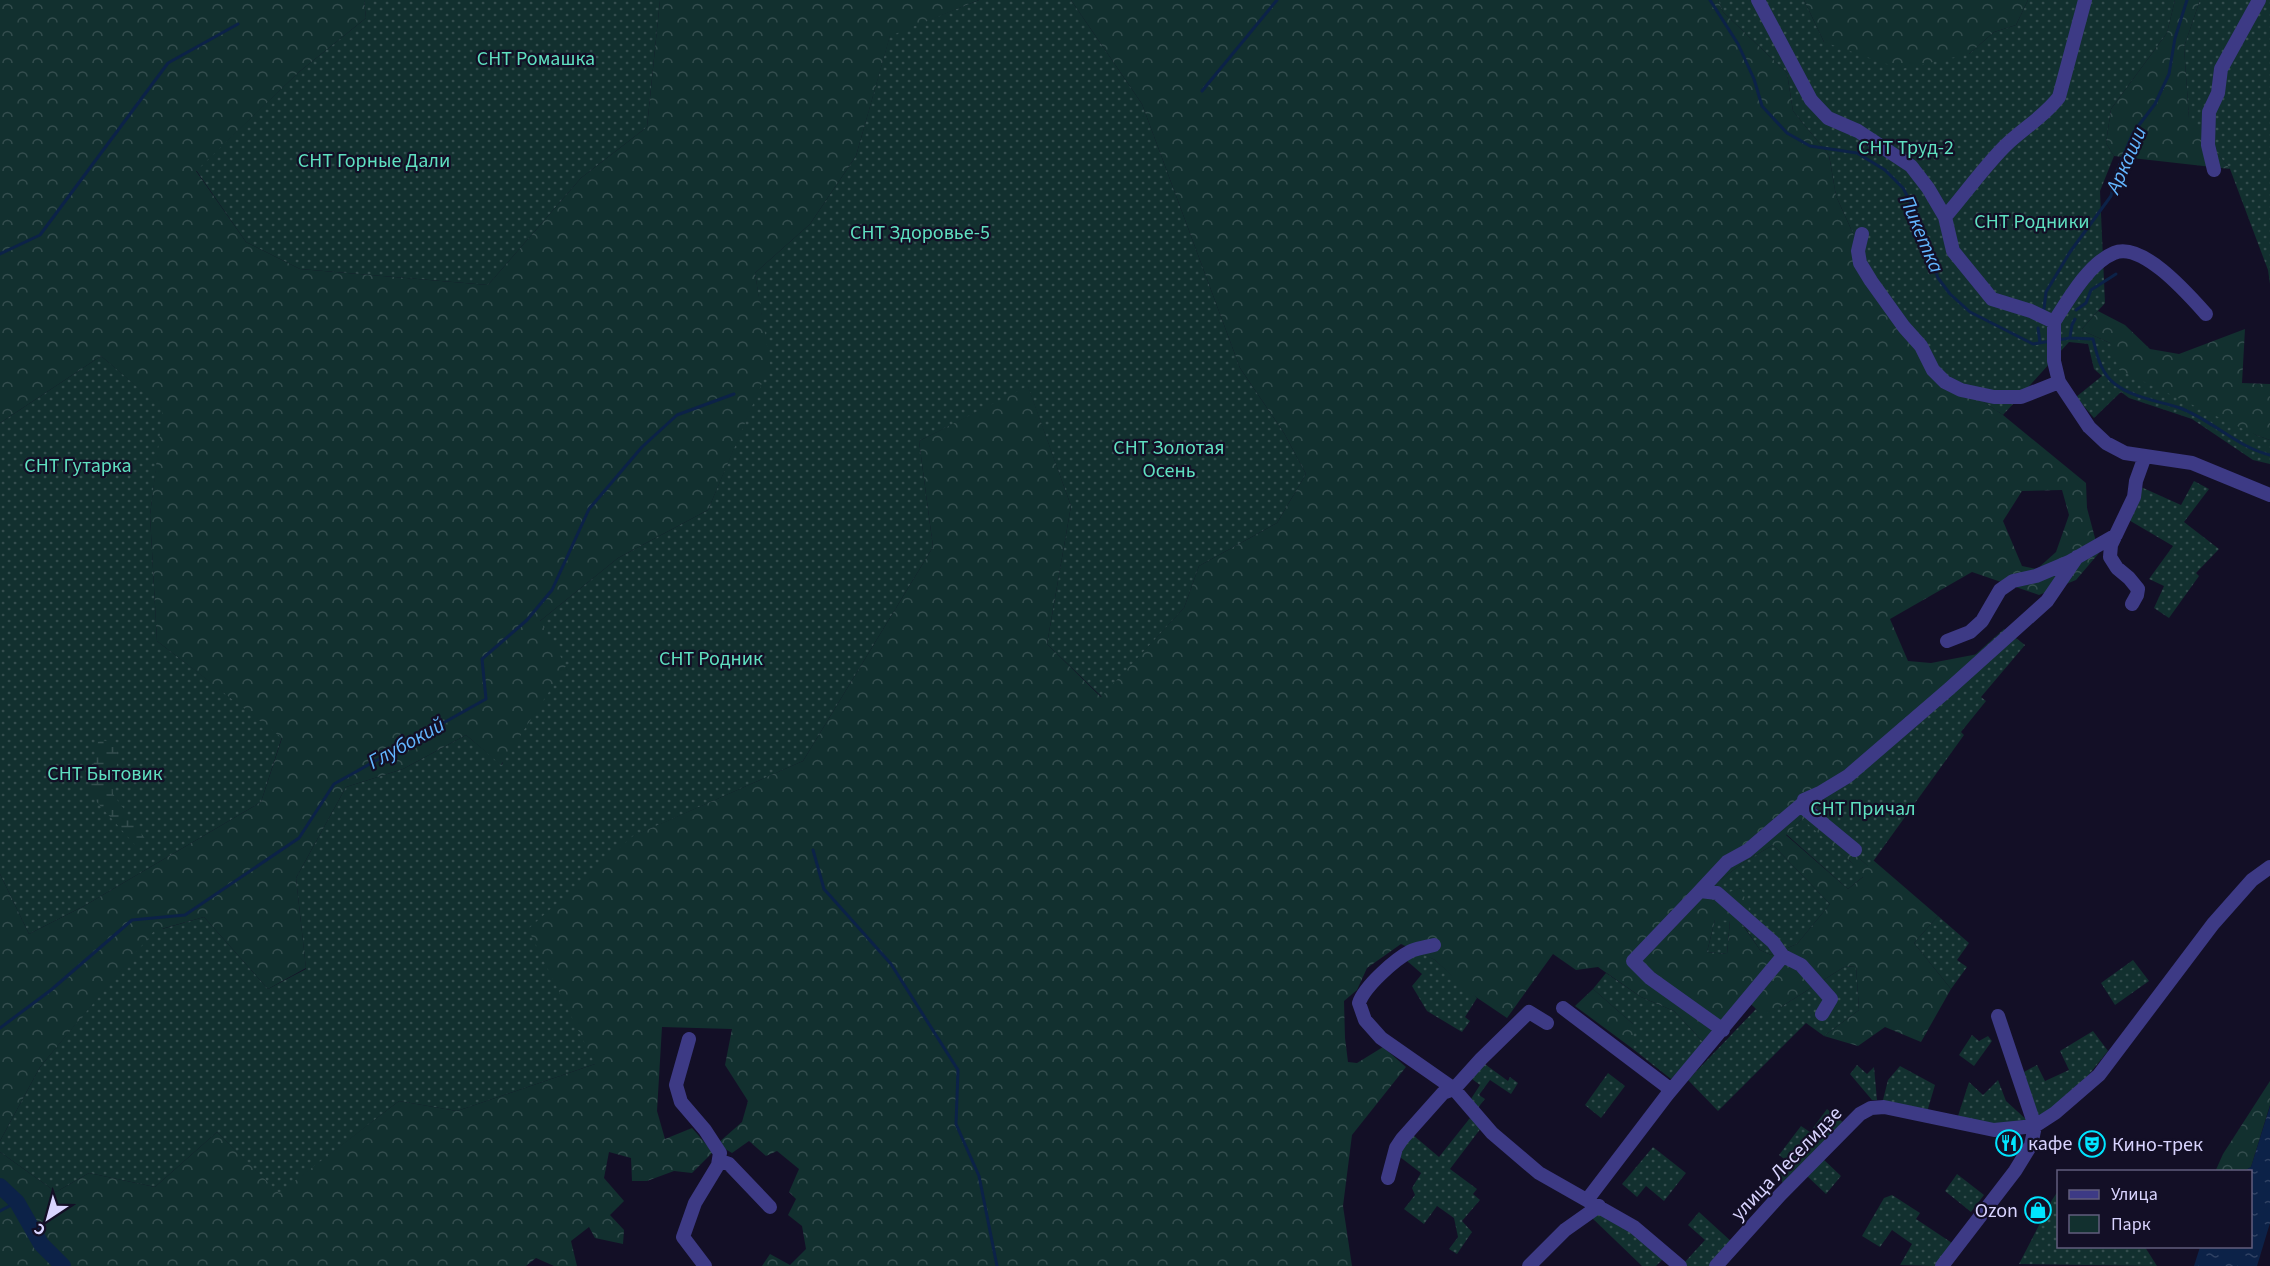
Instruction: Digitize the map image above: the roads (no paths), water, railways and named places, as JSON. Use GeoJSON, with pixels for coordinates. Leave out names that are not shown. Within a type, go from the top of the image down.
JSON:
{"type":"FeatureCollection","features":[{"type":"Feature","properties":{"kind":"street"},"geometry":{"type":"LineString","coordinates":[[1758,0],[1811,100],[1828,118],[1858,131],[1911,166],[1928,188],[1945,217],[1953,250],[1992,299],[2031,311],[2054,322]]}},
{"type":"Feature","properties":{"kind":"street"},"geometry":{"type":"LineString","coordinates":[[1945,217],[2000,151],[2021,130],[2051,108],[2059,97],[2085,0]]}},
{"type":"Feature","properties":{"kind":"street"},"geometry":{"type":"LineString","coordinates":[[2214,170],[2208,145],[2209,112],[2218,93],[2221,69],[2259,0]]}},
{"type":"Feature","properties":{"kind":"street"},"geometry":{"type":"LineString","coordinates":[[1863,234],[1858,251],[1860,263],[1904,327],[1922,346],[1933,370],[1945,382],[1961,390],[1994,397],[2021,398],[2059,382]]}},
{"type":"Feature","properties":{"kind":"street"},"geometry":{"type":"LineString","coordinates":[[2206,314],[2176,283],[2143,255],[2129,251],[2114,252],[2096,265],[2079,285],[2054,322],[2054,360],[2059,382],[2089,427],[2106,443],[2125,453],[2192,463],[2270,495]]}},
{"type":"Feature","properties":{"kind":"street"},"geometry":{"type":"LineString","coordinates":[[2132,604],[2138,589],[2117,568],[2110,557],[2111,545],[2134,497],[2136,481],[2145,456]]}},
{"type":"Feature","properties":{"kind":"street"},"geometry":{"type":"LineString","coordinates":[[1947,641],[1970,632],[1982,621],[2000,590],[2013,581],[2036,576],[2116,535]]}},
{"type":"Feature","properties":{"kind":"street"},"geometry":{"type":"LineString","coordinates":[[1723,1030],[1650,978],[1633,961],[1727,862],[1747,851],[1806,798],[1820,793],[1848,776],[2047,601],[2077,557]]}},
{"type":"Feature","properties":{"kind":"street"},"geometry":{"type":"LineString","coordinates":[[1802,804],[1854,850]]}},
{"type":"Feature","properties":{"kind":"street","name":"улица Леселидзе"},"geometry":{"type":"LineString","coordinates":[[1716,1266],[1780,1195],[1860,1114],[1870,1108],[1884,1107],[1994,1130],[2035,1125],[2067,1104],[2099,1075],[2213,924],[2252,880],[2270,867]]}},
{"type":"Feature","properties":{"kind":"street"},"geometry":{"type":"LineString","coordinates":[[1700,891],[1717,892],[1773,942],[1783,956],[1801,965],[1831,999],[1822,1014]]}},
{"type":"Feature","properties":{"kind":"street"},"geometry":{"type":"LineString","coordinates":[[1434,945],[1409,952],[1386,970],[1361,995],[1359,1003],[1365,1020],[1381,1038],[1454,1089],[1492,1133],[1539,1173],[1634,1227],[1680,1266]]}},
{"type":"Feature","properties":{"kind":"street"},"geometry":{"type":"LineString","coordinates":[[1529,1266],[1593,1203],[1667,1095],[1783,956]]}},
{"type":"Feature","properties":{"kind":"street"},"geometry":{"type":"LineString","coordinates":[[1563,1008],[1670,1089],[1667,1095]]}},
{"type":"Feature","properties":{"kind":"street"},"geometry":{"type":"LineString","coordinates":[[1388,1178],[1396,1148],[1443,1093],[1454,1089],[1529,1012],[1547,1023]]}},
{"type":"Feature","properties":{"kind":"street"},"geometry":{"type":"LineString","coordinates":[[1942,1266],[2031,1145],[2035,1125],[1998,1016]]}},
{"type":"Feature","properties":{"kind":"street"},"geometry":{"type":"LineString","coordinates":[[689,1039],[676,1085],[681,1102],[720,1153],[718,1165],[695,1203],[683,1237],[705,1266]]}},
{"type":"Feature","properties":{"kind":"street"},"geometry":{"type":"LineString","coordinates":[[718,1165],[723,1162],[729,1164],[770,1207]]}},
{"type":"Feature","properties":{"kind":"water"},"geometry":{"type":"Polygon","coordinates":[[[2270,1106],[2270,1223],[2257,1266],[2194,1266],[2200,1248],[2252,1248],[2252,1170],[2246,1170],[2251,1167],[2270,1106]]]}},
{"type":"Feature","properties":{"kind":"waterway"},"geometry":{"type":"LineString","coordinates":[[1202,91],[1277,0]]}},
{"type":"Feature","properties":{"kind":"waterway","name":"Пикетка"},"geometry":{"type":"LineString","coordinates":[[1710,0],[1738,44],[1754,79],[1762,106],[1787,133],[1810,146],[1857,153],[1885,170],[1903,188],[1916,213],[1938,278],[1950,294],[1970,312],[2033,344],[2051,341]]}},
{"type":"Feature","properties":{"kind":"waterway","name":"Аркаши"},"geometry":{"type":"LineString","coordinates":[[2044,309],[2046,292],[2070,252],[2111,196],[2116,173],[2133,133],[2155,104],[2169,74],[2175,38],[2187,0]]}},
{"type":"Feature","properties":{"kind":"waterway"},"geometry":{"type":"LineString","coordinates":[[0,254],[40,235],[168,63],[238,24]]}},
{"type":"Feature","properties":{"kind":"waterway"},"geometry":{"type":"LineString","coordinates":[[2076,310],[2086,303],[2091,290],[2116,274]]}},
{"type":"Feature","properties":{"kind":"waterway"},"geometry":{"type":"LineString","coordinates":[[2070,337],[2075,319]]}},
{"type":"Feature","properties":{"kind":"waterway"},"geometry":{"type":"LineString","coordinates":[[2038,328],[2040,343]]}},
{"type":"Feature","properties":{"kind":"waterway","name":"Пикетка"},"geometry":{"type":"LineString","coordinates":[[2057,340],[2093,339],[2103,370],[2110,380],[2122,389],[2192,413],[2235,440],[2270,455]]}},
{"type":"Feature","properties":{"kind":"waterway","name":"Глубокий"},"geometry":{"type":"LineString","coordinates":[[0,1028],[51,990],[132,920],[185,915],[299,838],[334,784],[486,699],[482,659],[527,620],[552,590],[589,509],[642,447],[677,415],[734,394]]}},
{"type":"Feature","properties":{"kind":"waterway"},"geometry":{"type":"LineString","coordinates":[[813,850],[824,889],[891,964],[958,1070],[956,1124],[979,1176],[997,1266]]}},
{"type":"Feature","properties":{"kind":"waterway"},"geometry":{"type":"LineString","coordinates":[[0,1186],[17,1202],[41,1244],[63,1266]]}},
{"type":"Feature","properties":{"kind":"waterway"},"geometry":{"type":"LineString","coordinates":[[0,1211],[17,1202]]}},
{"type":"Feature","properties":{"kind":"place","name":"кафе"},"geometry":{"type":"Point","coordinates":[2009,1143]}},
{"type":"Feature","properties":{"kind":"place","name":"Кино-трек"},"geometry":{"type":"Point","coordinates":[2092,1144]}},
{"type":"Feature","properties":{"kind":"place","name":"Ozon"},"geometry":{"type":"Point","coordinates":[2038,1210]}},
{"type":"Feature","properties":{"kind":"park label","name":"СНТ Ромашка"},"geometry":{"type":"Point","coordinates":[536,58]}},
{"type":"Feature","properties":{"kind":"park label","name":"СНТ Труд-2"},"geometry":{"type":"Point","coordinates":[1906,147]}},
{"type":"Feature","properties":{"kind":"park label","name":"СНТ Горные Дали"},"geometry":{"type":"Point","coordinates":[374,160]}},
{"type":"Feature","properties":{"kind":"park label","name":"СНТ Родники"},"geometry":{"type":"Point","coordinates":[2032,221]}},
{"type":"Feature","properties":{"kind":"park label","name":"СНТ Здоровье-5"},"geometry":{"type":"Point","coordinates":[920,232]}},
{"type":"Feature","properties":{"kind":"park label","name":"СНТ Золотая Осень"},"geometry":{"type":"Point","coordinates":[1169,458]}},
{"type":"Feature","properties":{"kind":"park label","name":"СНТ Гутарка"},"geometry":{"type":"Point","coordinates":[78,465]}},
{"type":"Feature","properties":{"kind":"park label","name":"СНТ Родник"},"geometry":{"type":"Point","coordinates":[711,658]}},
{"type":"Feature","properties":{"kind":"park label","name":"СНТ Бытовик"},"geometry":{"type":"Point","coordinates":[105,773]}},
{"type":"Feature","properties":{"kind":"park label","name":"СНТ Причал"},"geometry":{"type":"Point","coordinates":[1863,808]}}]}
